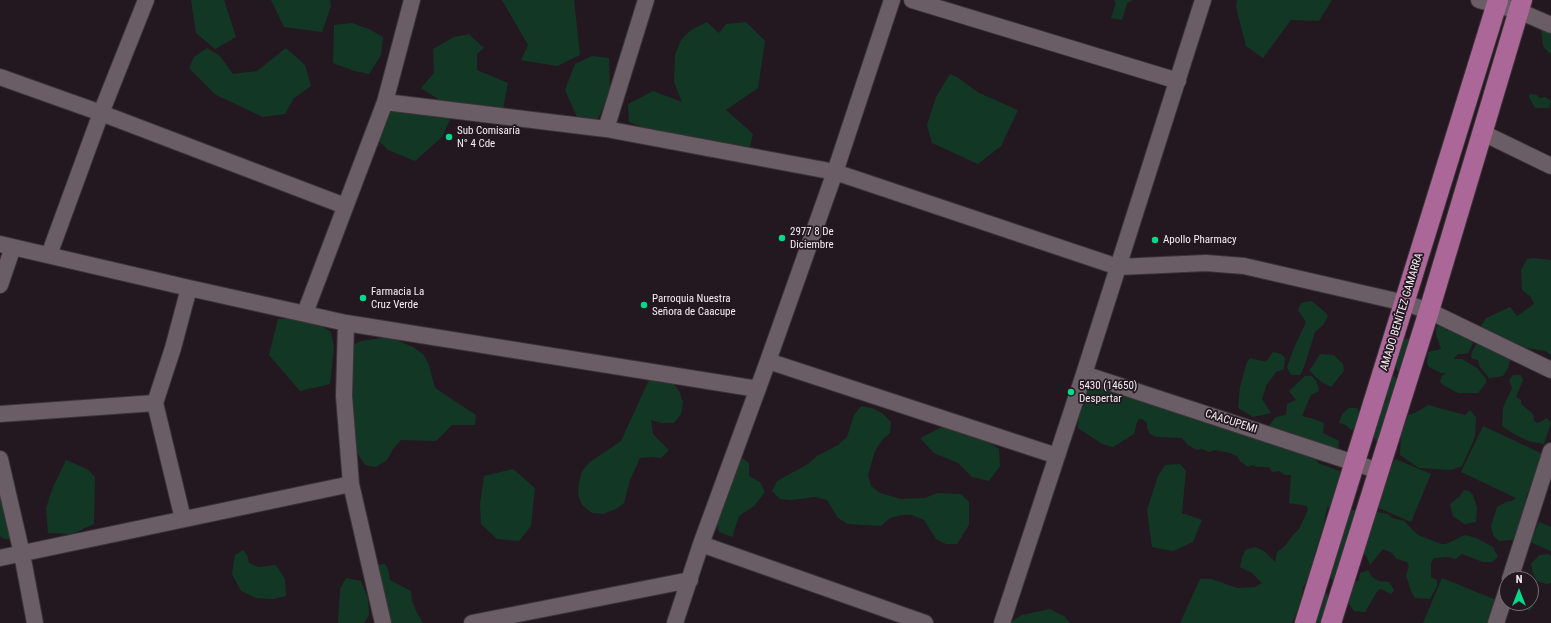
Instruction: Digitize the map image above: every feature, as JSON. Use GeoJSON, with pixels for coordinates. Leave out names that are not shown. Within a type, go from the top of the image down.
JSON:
{"type":"FeatureCollection","features":[{"type":"Feature","properties":{"kind":"main road","name":"AMADO BENÍTEZ GAMARRA"},"geometry":{"type":"LineString","coordinates":[[1305,623],[1405,303],[1491,2]]}},
{"type":"Feature","properties":{"kind":"main road"},"geometry":{"type":"LineString","coordinates":[[1331,623],[1429,311],[1521,5]]}},
{"type":"Feature","properties":{"kind":"street"},"geometry":{"type":"LineString","coordinates":[[49,255],[101,113],[146,0]]}},
{"type":"Feature","properties":{"kind":"street"},"geometry":{"type":"LineString","coordinates":[[305,313],[385,102],[412,0]]}},
{"type":"Feature","properties":{"kind":"street"},"geometry":{"type":"LineString","coordinates":[[606,129],[646,0]]}},
{"type":"Feature","properties":{"kind":"street"},"geometry":{"type":"LineString","coordinates":[[675,623],[701,544],[835,172],[892,0]]}},
{"type":"Feature","properties":{"kind":"street"},"geometry":{"type":"LineString","coordinates":[[912,0],[1178,81]]}},
{"type":"Feature","properties":{"kind":"street"},"geometry":{"type":"LineString","coordinates":[[1002,623],[1084,374],[1203,0]]}},
{"type":"Feature","properties":{"kind":"street"},"geometry":{"type":"LineString","coordinates":[[1491,2],[1521,5],[1551,25]]}},
{"type":"Feature","properties":{"kind":"street"},"geometry":{"type":"LineString","coordinates":[[0,77],[101,113],[345,206]]}},
{"type":"Feature","properties":{"kind":"street"},"geometry":{"type":"LineString","coordinates":[[385,102],[606,129],[835,172],[1118,267],[1206,263],[1244,266],[1405,303],[1429,311],[1551,370]]}},
{"type":"Feature","properties":{"kind":"street"},"geometry":{"type":"LineString","coordinates":[[1483,133],[1551,166]]}},
{"type":"Feature","properties":{"kind":"street"},"geometry":{"type":"LineString","coordinates":[[0,285],[7,246],[346,323],[758,389]]}},
{"type":"Feature","properties":{"kind":"street"},"geometry":{"type":"LineString","coordinates":[[184,519],[154,403],[172,348],[189,288]]}},
{"type":"Feature","properties":{"kind":"street"},"geometry":{"type":"LineString","coordinates":[[346,323],[344,396],[351,484],[383,623]]}},
{"type":"Feature","properties":{"kind":"street"},"geometry":{"type":"LineString","coordinates":[[768,361],[1057,456]]}},
{"type":"Feature","properties":{"kind":"street","name":"CAACUPEMI"},"geometry":{"type":"LineString","coordinates":[[1084,374],[1379,471]]}},
{"type":"Feature","properties":{"kind":"street"},"geometry":{"type":"LineString","coordinates":[[0,414],[154,403]]}},
{"type":"Feature","properties":{"kind":"street"},"geometry":{"type":"LineString","coordinates":[[1513,571],[1551,451]]}},
{"type":"Feature","properties":{"kind":"street"},"geometry":{"type":"LineString","coordinates":[[0,459],[22,554],[35,623]]}},
{"type":"Feature","properties":{"kind":"street"},"geometry":{"type":"LineString","coordinates":[[0,558],[351,484]]}},
{"type":"Feature","properties":{"kind":"street"},"geometry":{"type":"LineString","coordinates":[[701,544],[925,623]]}},
{"type":"Feature","properties":{"kind":"street"},"geometry":{"type":"LineString","coordinates":[[472,623],[690,580]]}},
{"type":"Feature","properties":{"kind":"street"},"geometry":{"type":"LineString","coordinates":[[1496,623],[1500,611]]}},
{"type":"Feature","properties":{"kind":"green space"},"geometry":{"type":"Polygon","coordinates":[[[191,0],[224,0],[236,37],[215,49],[196,33],[191,0]]]}},
{"type":"Feature","properties":{"kind":"green space"},"geometry":{"type":"Polygon","coordinates":[[[271,0],[330,0],[331,6],[322,32],[284,27],[271,0]]]}},
{"type":"Feature","properties":{"kind":"green space"},"geometry":{"type":"Polygon","coordinates":[[[502,0],[574,0],[580,55],[557,66],[521,60],[528,45],[502,0]]]}},
{"type":"Feature","properties":{"kind":"green space"},"geometry":{"type":"Polygon","coordinates":[[[1114,0],[1133,0],[1127,3],[1122,20],[1111,18],[1116,3],[1114,0]]]}},
{"type":"Feature","properties":{"kind":"green space"},"geometry":{"type":"Polygon","coordinates":[[[1237,0],[1332,0],[1319,21],[1291,20],[1263,58],[1246,46],[1236,7],[1237,0]]]}},
{"type":"Feature","properties":{"kind":"green space"},"geometry":{"type":"Polygon","coordinates":[[[707,22],[719,33],[726,24],[746,22],[765,41],[758,88],[726,110],[753,134],[749,150],[666,136],[629,122],[628,104],[653,91],[682,102],[674,82],[675,55],[681,40],[691,30],[707,22]]]}},
{"type":"Feature","properties":{"kind":"green space"},"geometry":{"type":"Polygon","coordinates":[[[1551,22],[1551,55],[1543,46],[1541,29],[1551,22]]]}},
{"type":"Feature","properties":{"kind":"green space"},"geometry":{"type":"Polygon","coordinates":[[[352,23],[369,29],[383,37],[381,55],[369,74],[354,71],[333,63],[334,25],[352,23]]]}},
{"type":"Feature","properties":{"kind":"green space"},"geometry":{"type":"Polygon","coordinates":[[[469,34],[484,48],[477,54],[477,70],[508,83],[503,109],[441,101],[421,88],[434,73],[433,49],[454,37],[469,34]]]}},
{"type":"Feature","properties":{"kind":"green space"},"geometry":{"type":"Polygon","coordinates":[[[207,48],[220,56],[233,74],[257,71],[286,48],[305,65],[311,86],[294,98],[285,114],[263,117],[216,95],[189,68],[194,57],[207,48]]]}},
{"type":"Feature","properties":{"kind":"green space"},"geometry":{"type":"Polygon","coordinates":[[[592,56],[609,58],[610,92],[596,123],[577,117],[565,90],[575,64],[592,56]]]}},
{"type":"Feature","properties":{"kind":"green space"},"geometry":{"type":"Polygon","coordinates":[[[950,74],[957,77],[979,93],[1018,110],[1001,146],[978,164],[932,143],[927,125],[936,97],[950,74]]]}},
{"type":"Feature","properties":{"kind":"green space"},"geometry":{"type":"Polygon","coordinates":[[[1530,94],[1537,95],[1540,98],[1545,97],[1551,101],[1549,108],[1535,108],[1529,97],[1530,94]]]}},
{"type":"Feature","properties":{"kind":"green space"},"geometry":{"type":"Polygon","coordinates":[[[394,108],[451,117],[442,137],[415,161],[388,150],[373,135],[377,117],[394,108]]]}},
{"type":"Feature","properties":{"kind":"green space"},"geometry":{"type":"Polygon","coordinates":[[[1533,258],[1551,260],[1551,355],[1545,351],[1526,348],[1518,344],[1474,337],[1486,318],[1510,307],[1517,316],[1534,304],[1531,297],[1522,290],[1521,270],[1527,259],[1533,258]]]}},
{"type":"Feature","properties":{"kind":"green space"},"geometry":{"type":"Polygon","coordinates":[[[1312,301],[1328,316],[1323,325],[1315,332],[1300,375],[1291,375],[1287,367],[1306,322],[1298,310],[1301,303],[1312,301]]]}},
{"type":"Feature","properties":{"kind":"green space"},"geometry":{"type":"Polygon","coordinates":[[[278,319],[297,319],[320,325],[331,332],[334,348],[330,384],[300,391],[269,355],[278,319]]]}},
{"type":"Feature","properties":{"kind":"green space"},"geometry":{"type":"Polygon","coordinates":[[[1441,323],[1465,332],[1473,343],[1468,353],[1458,354],[1454,359],[1462,359],[1477,368],[1486,379],[1486,383],[1478,393],[1458,393],[1443,385],[1440,382],[1442,376],[1446,373],[1441,373],[1429,367],[1427,364],[1428,352],[1441,349],[1436,335],[1436,328],[1441,323]]]}},
{"type":"Feature","properties":{"kind":"green space"},"geometry":{"type":"Polygon","coordinates":[[[389,337],[413,347],[423,354],[429,365],[435,388],[476,415],[475,425],[452,425],[436,441],[401,440],[393,449],[387,460],[376,467],[365,465],[352,445],[351,346],[361,341],[389,337]]]}},
{"type":"Feature","properties":{"kind":"green space"},"geometry":{"type":"Polygon","coordinates":[[[1413,338],[1402,372],[1397,371],[1395,360],[1401,351],[1397,346],[1401,340],[1413,338]]]}},
{"type":"Feature","properties":{"kind":"green space"},"geometry":{"type":"Polygon","coordinates":[[[1478,341],[1506,352],[1510,360],[1508,368],[1503,376],[1489,378],[1480,367],[1478,360],[1471,358],[1472,352],[1478,341]]]}},
{"type":"Feature","properties":{"kind":"green space"},"geometry":{"type":"Polygon","coordinates":[[[1273,352],[1281,354],[1285,358],[1284,369],[1276,372],[1266,386],[1262,399],[1271,413],[1253,417],[1238,408],[1240,387],[1247,362],[1250,358],[1266,362],[1273,352]]]}},
{"type":"Feature","properties":{"kind":"green space"},"geometry":{"type":"Polygon","coordinates":[[[1320,354],[1334,355],[1343,364],[1344,371],[1331,387],[1320,381],[1309,370],[1320,354]]]}},
{"type":"Feature","properties":{"kind":"green space"},"geometry":{"type":"Polygon","coordinates":[[[1513,375],[1520,375],[1522,377],[1523,380],[1516,397],[1521,400],[1521,404],[1533,414],[1534,421],[1538,423],[1547,418],[1551,423],[1544,444],[1528,441],[1502,426],[1503,408],[1512,388],[1509,380],[1513,375]]]}},
{"type":"Feature","properties":{"kind":"green space"},"geometry":{"type":"Polygon","coordinates":[[[1305,376],[1312,376],[1317,382],[1319,391],[1311,395],[1302,416],[1324,423],[1323,433],[1339,441],[1338,453],[1267,428],[1276,417],[1286,415],[1287,404],[1296,400],[1289,391],[1305,376]]]}},
{"type":"Feature","properties":{"kind":"green space"},"geometry":{"type":"Polygon","coordinates":[[[1390,376],[1395,376],[1398,383],[1377,443],[1371,431],[1377,428],[1373,422],[1376,405],[1385,403],[1387,398],[1387,388],[1391,385],[1390,376]]]}},
{"type":"Feature","properties":{"kind":"green space"},"geometry":{"type":"Polygon","coordinates":[[[661,379],[673,383],[679,391],[683,402],[681,414],[674,423],[662,423],[651,420],[653,434],[669,450],[661,458],[640,458],[630,480],[624,503],[616,509],[603,514],[592,513],[582,505],[578,494],[582,471],[590,462],[621,441],[649,380],[661,379]]]}},
{"type":"Feature","properties":{"kind":"green space"},"geometry":{"type":"Polygon","coordinates":[[[1089,380],[1315,456],[1318,463],[1340,471],[1340,486],[1334,507],[1327,507],[1323,528],[1314,555],[1312,573],[1303,587],[1301,602],[1292,623],[1180,623],[1200,579],[1212,579],[1237,588],[1255,587],[1262,583],[1252,573],[1240,567],[1242,558],[1245,550],[1255,547],[1264,551],[1275,562],[1277,552],[1285,546],[1299,529],[1308,510],[1307,506],[1289,503],[1291,475],[1285,475],[1279,471],[1272,472],[1269,467],[1256,467],[1253,465],[1248,467],[1240,461],[1237,456],[1230,453],[1215,450],[1209,452],[1202,449],[1197,450],[1188,445],[1182,438],[1157,437],[1150,434],[1147,428],[1147,423],[1142,419],[1139,419],[1137,422],[1134,434],[1113,447],[1102,444],[1078,428],[1079,410],[1084,406],[1084,394],[1089,380]]]}},
{"type":"Feature","properties":{"kind":"green space"},"geometry":{"type":"Polygon","coordinates":[[[1428,405],[1465,415],[1470,410],[1476,417],[1475,437],[1462,466],[1451,470],[1419,468],[1400,455],[1401,436],[1408,415],[1415,413],[1428,405]]]}},
{"type":"Feature","properties":{"kind":"green space"},"geometry":{"type":"Polygon","coordinates":[[[861,406],[872,408],[882,413],[891,422],[890,433],[882,440],[875,451],[868,475],[871,486],[880,493],[901,499],[925,498],[937,493],[961,494],[969,502],[969,525],[957,544],[946,544],[936,539],[924,520],[912,515],[901,515],[890,518],[881,526],[848,524],[838,518],[827,500],[815,497],[791,500],[780,499],[772,491],[777,481],[808,464],[817,456],[838,445],[847,437],[854,415],[861,406]]]}},
{"type":"Feature","properties":{"kind":"green space"},"geometry":{"type":"Polygon","coordinates":[[[1349,408],[1357,408],[1361,424],[1351,430],[1346,425],[1339,423],[1342,414],[1349,408]]]}},
{"type":"Feature","properties":{"kind":"green space"},"geometry":{"type":"Polygon","coordinates":[[[946,425],[977,435],[999,449],[1000,466],[989,481],[972,477],[958,463],[934,453],[920,438],[946,425]]]}},
{"type":"Feature","properties":{"kind":"green space"},"geometry":{"type":"Polygon","coordinates":[[[1483,426],[1545,455],[1526,496],[1528,504],[1521,531],[1512,540],[1499,541],[1493,535],[1491,526],[1497,507],[1516,498],[1461,472],[1483,426]]]}},
{"type":"Feature","properties":{"kind":"green space"},"geometry":{"type":"Polygon","coordinates":[[[741,457],[749,463],[749,476],[760,482],[765,492],[754,506],[739,516],[732,537],[719,532],[715,520],[741,457]]]}},
{"type":"Feature","properties":{"kind":"green space"},"geometry":{"type":"Polygon","coordinates":[[[1395,459],[1431,474],[1411,522],[1374,506],[1395,459]]]}},
{"type":"Feature","properties":{"kind":"green space"},"geometry":{"type":"Polygon","coordinates":[[[66,460],[87,469],[95,477],[94,524],[72,534],[48,533],[46,508],[53,487],[66,460]]]}},
{"type":"Feature","properties":{"kind":"green space"},"geometry":{"type":"Polygon","coordinates":[[[1180,464],[1186,471],[1182,513],[1202,520],[1193,542],[1173,551],[1152,547],[1147,510],[1158,476],[1165,465],[1180,464]]]}},
{"type":"Feature","properties":{"kind":"green space"},"geometry":{"type":"Polygon","coordinates":[[[513,469],[535,488],[531,526],[519,541],[497,539],[481,524],[480,504],[484,476],[513,469]]]}},
{"type":"Feature","properties":{"kind":"green space"},"geometry":{"type":"Polygon","coordinates":[[[0,476],[13,539],[4,539],[0,536],[0,476]]]}},
{"type":"Feature","properties":{"kind":"green space"},"geometry":{"type":"Polygon","coordinates":[[[1464,490],[1469,491],[1473,495],[1477,507],[1476,522],[1464,524],[1453,516],[1450,504],[1459,497],[1464,490]]]}},
{"type":"Feature","properties":{"kind":"green space"},"geometry":{"type":"Polygon","coordinates":[[[1348,510],[1354,510],[1360,514],[1371,511],[1388,514],[1392,518],[1404,521],[1418,535],[1441,544],[1446,544],[1465,535],[1476,538],[1493,547],[1498,557],[1492,562],[1483,562],[1462,554],[1456,559],[1447,557],[1434,558],[1431,563],[1431,577],[1437,580],[1437,586],[1430,599],[1415,598],[1406,575],[1409,566],[1407,562],[1397,559],[1392,553],[1383,549],[1370,565],[1367,557],[1361,550],[1334,580],[1331,579],[1322,568],[1348,510]]]}},
{"type":"Feature","properties":{"kind":"green space"},"geometry":{"type":"Polygon","coordinates":[[[1539,522],[1551,527],[1551,551],[1530,542],[1539,522]]]}},
{"type":"Feature","properties":{"kind":"green space"},"geometry":{"type":"Polygon","coordinates":[[[243,550],[247,555],[249,563],[258,567],[276,565],[285,579],[286,596],[273,599],[256,598],[241,591],[232,574],[235,555],[243,550]]]}},
{"type":"Feature","properties":{"kind":"green space"},"geometry":{"type":"Polygon","coordinates":[[[1548,554],[1551,556],[1551,583],[1546,584],[1539,582],[1539,571],[1532,571],[1531,564],[1539,555],[1548,554]]]}},
{"type":"Feature","properties":{"kind":"green space"},"geometry":{"type":"Polygon","coordinates":[[[385,564],[388,569],[390,580],[411,591],[412,601],[423,623],[386,623],[374,565],[385,564]]]}},
{"type":"Feature","properties":{"kind":"green space"},"geometry":{"type":"Polygon","coordinates":[[[1368,570],[1372,577],[1379,581],[1389,582],[1394,590],[1391,594],[1381,589],[1378,590],[1365,612],[1354,611],[1347,601],[1353,583],[1359,580],[1360,573],[1368,570]]]}},
{"type":"Feature","properties":{"kind":"green space"},"geometry":{"type":"Polygon","coordinates":[[[346,578],[361,581],[368,598],[369,615],[364,623],[338,623],[340,589],[346,578]]]}},
{"type":"Feature","properties":{"kind":"green space"},"geometry":{"type":"Polygon","coordinates":[[[1442,578],[1499,601],[1499,607],[1492,623],[1423,623],[1442,578]]]}},
{"type":"Feature","properties":{"kind":"green space"},"geometry":{"type":"Polygon","coordinates":[[[1321,593],[1327,593],[1329,601],[1326,623],[1303,623],[1321,593]]]}},
{"type":"Feature","properties":{"kind":"green space"},"geometry":{"type":"Polygon","coordinates":[[[1050,609],[1065,617],[1070,623],[1009,623],[1022,615],[1050,609]]]}},
{"type":"Feature","properties":{"kind":"place","name":"Sub Comisaría N° 4 Cde"},"geometry":{"type":"Point","coordinates":[449,137]}},
{"type":"Feature","properties":{"kind":"place","name":"2977 8 De Diciembre"},"geometry":{"type":"Point","coordinates":[782,238]}},
{"type":"Feature","properties":{"kind":"place","name":"Apollo Pharmacy"},"geometry":{"type":"Point","coordinates":[1155,240]}},
{"type":"Feature","properties":{"kind":"place","name":"Farmacia La Cruz Verde"},"geometry":{"type":"Point","coordinates":[363,298]}},
{"type":"Feature","properties":{"kind":"place","name":"Parroquia Nuestra Señora de Caacupe"},"geometry":{"type":"Point","coordinates":[644,305]}},
{"type":"Feature","properties":{"kind":"place","name":"5430 (14650) Despertar"},"geometry":{"type":"Point","coordinates":[1071,392]}}]}
